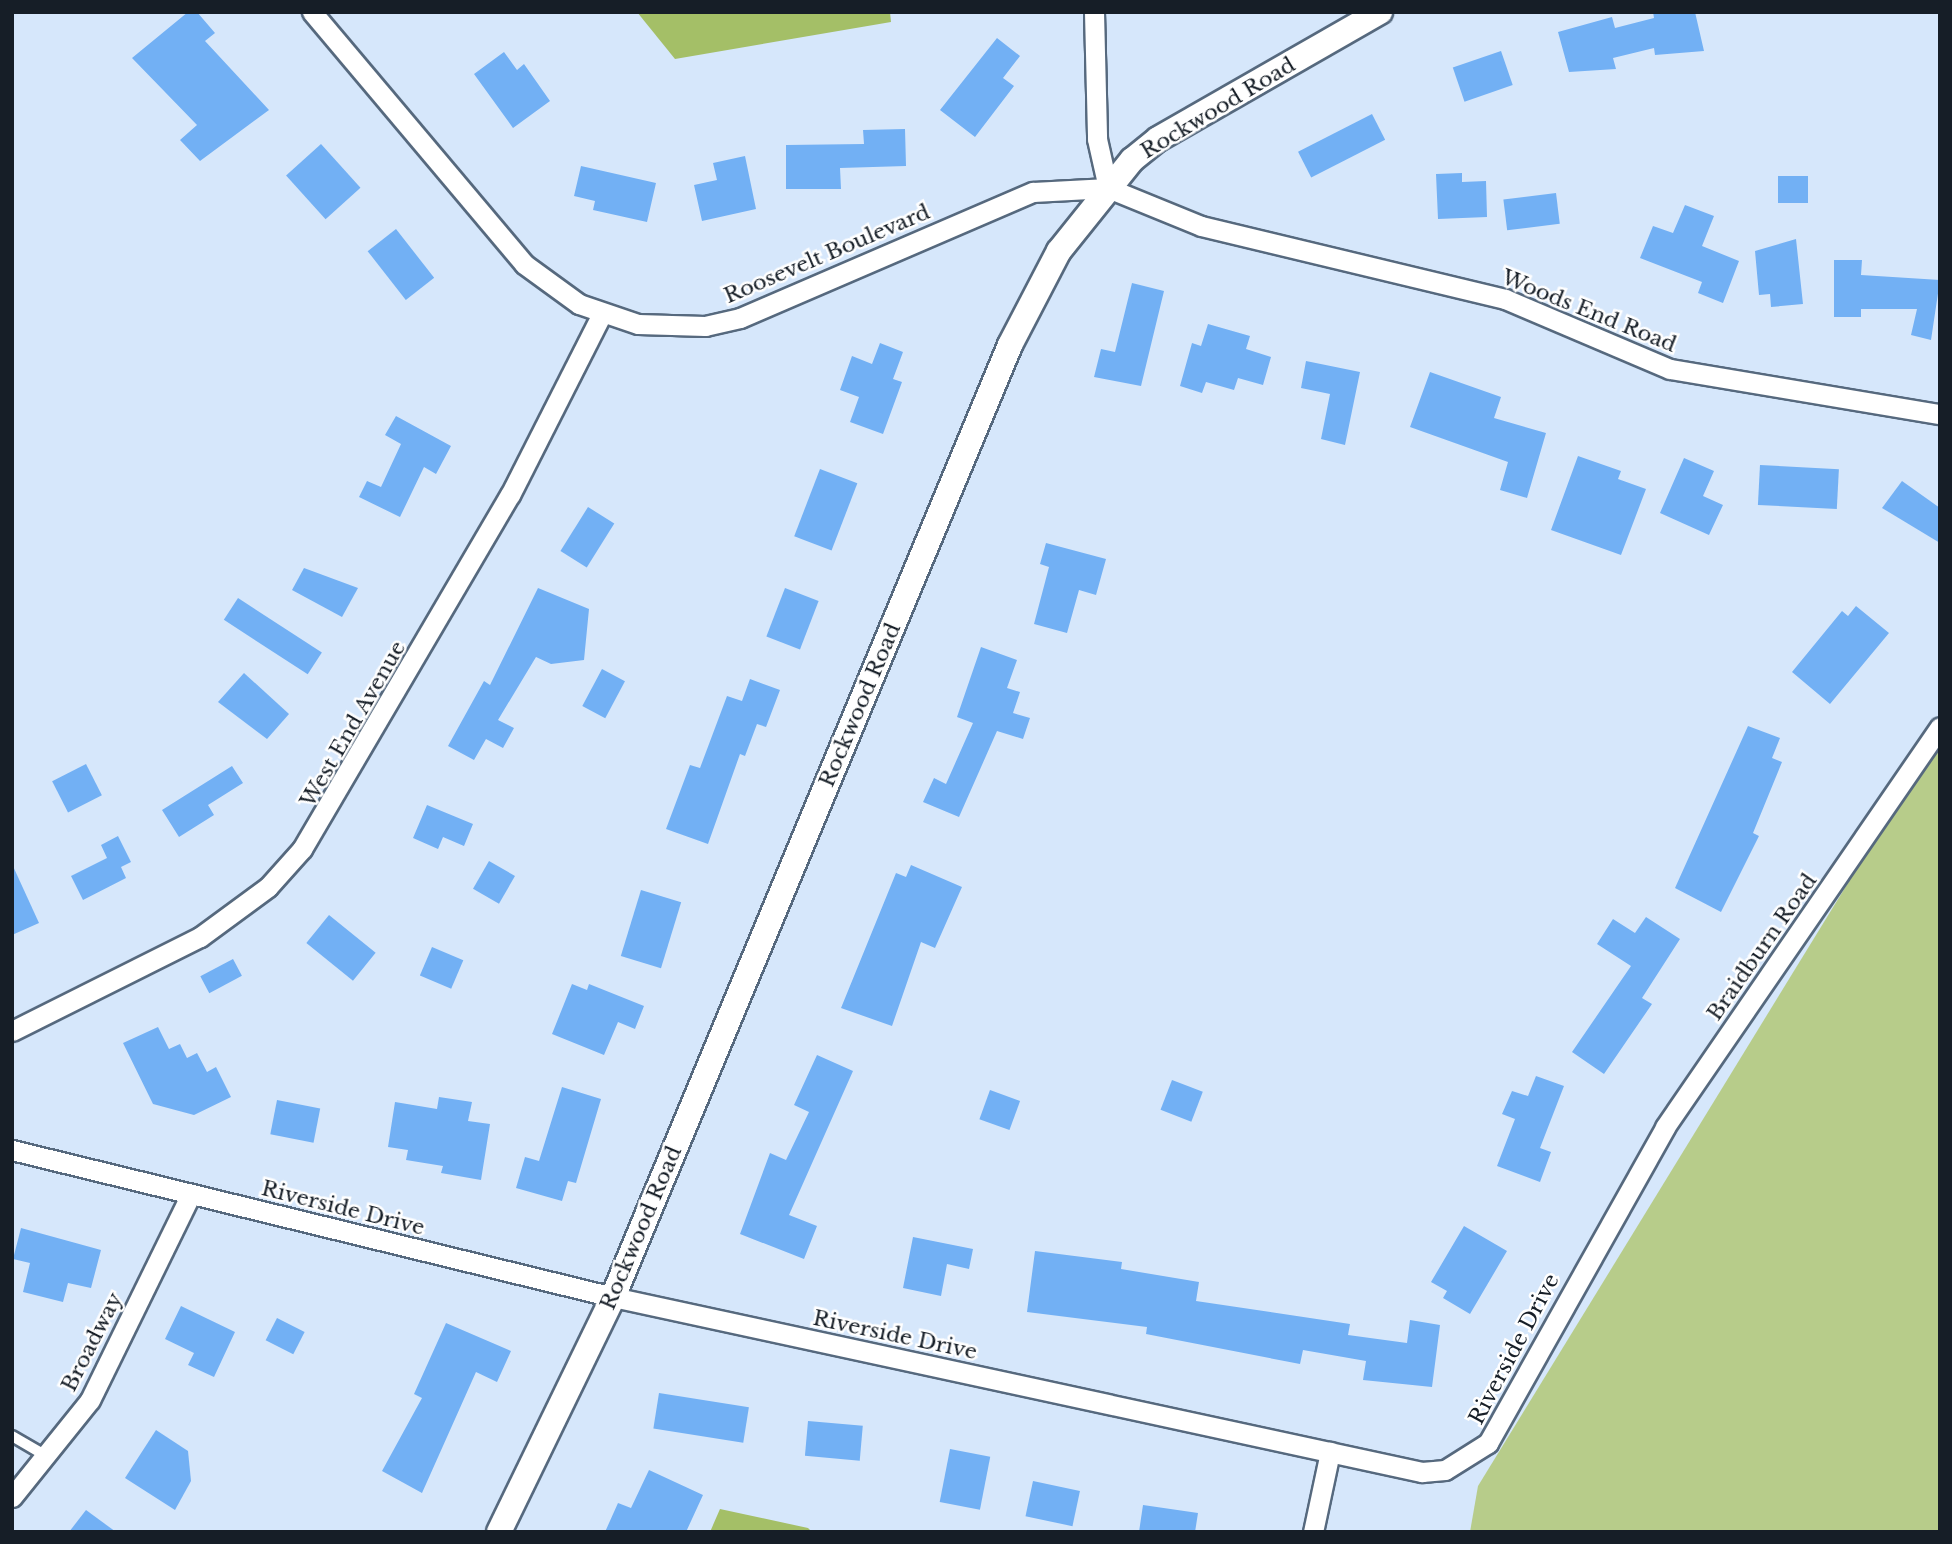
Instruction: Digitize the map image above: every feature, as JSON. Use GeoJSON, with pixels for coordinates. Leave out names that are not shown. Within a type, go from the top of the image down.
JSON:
{"type":"FeatureCollection","features":[{"type":"Feature","properties":{"kind":"street","name":"Roosevelt Boulevard"},"geometry":{"type":"LineString","coordinates":[[312,12],[524,264],[602,314],[671,327],[740,318],[1033,192],[1108,188]]}},
{"type":"Feature","properties":{"kind":"street"},"geometry":{"type":"LineString","coordinates":[[1094,12],[1097,139],[1108,188]]}},
{"type":"Feature","properties":{"kind":"street","name":"Rockwood Road"},"geometry":{"type":"LineString","coordinates":[[499,1532],[613,1297],[1010,345],[1059,251],[1108,188],[1157,139],[1380,12]]}},
{"type":"Feature","properties":{"kind":"street","name":"Woods End Road"},"geometry":{"type":"LineString","coordinates":[[1108,188],[1201,226],[1505,299],[1670,369],[1940,414]]}},
{"type":"Feature","properties":{"kind":"street","name":"West End Avenue"},"geometry":{"type":"LineString","coordinates":[[12,1031],[200,937],[248,904],[302,849],[510,495],[602,314]]}},
{"type":"Feature","properties":{"kind":"street","name":"Braidburn Road"},"geometry":{"type":"LineString","coordinates":[[1624,1195],[1940,727]]}},
{"type":"Feature","properties":{"kind":"street","name":"Riverside Drive"},"geometry":{"type":"LineString","coordinates":[[12,1150],[613,1297],[1422,1472],[1455,1466],[1484,1449],[1624,1195]]}},
{"type":"Feature","properties":{"kind":"street","name":"Broadway"},"geometry":{"type":"LineString","coordinates":[[12,1497],[48,1458],[90,1401],[191,1194]]}},
{"type":"Feature","properties":{"kind":"street"},"geometry":{"type":"LineString","coordinates":[[1313,1532],[1330,1452]]}},
{"type":"Feature","properties":{"kind":"lane"},"geometry":{"type":"LineString","coordinates":[[12,1436],[48,1458]]}},
{"type":"Feature","properties":{"kind":"green space"},"geometry":{"type":"Polygon","coordinates":[[[637,12],[890,12],[891,22],[675,59],[637,12]]]}},
{"type":"Feature","properties":{"kind":"green space"},"geometry":{"type":"Polygon","coordinates":[[[1940,733],[1940,1532],[1470,1532],[1478,1486],[1940,733]]]}},
{"type":"Feature","properties":{"kind":"green space"},"geometry":{"type":"Polygon","coordinates":[[[720,1509],[808,1528],[812,1532],[710,1532],[720,1509]]]}},
{"type":"Feature","properties":{"kind":"building"},"geometry":{"type":"Polygon","coordinates":[[[188,12],[197,12],[215,33],[205,41],[269,110],[200,161],[180,140],[197,125],[132,58],[188,12]]]}},
{"type":"Feature","properties":{"kind":"building"},"geometry":{"type":"Polygon","coordinates":[[[1653,12],[1695,12],[1704,51],[1655,55],[1654,48],[1613,58],[1616,69],[1569,72],[1558,32],[1612,17],[1615,28],[1654,18],[1653,12]]]}},
{"type":"Feature","properties":{"kind":"building"},"geometry":{"type":"Polygon","coordinates":[[[997,38],[1020,56],[1003,78],[1014,86],[975,137],[940,110],[997,38]]]}},
{"type":"Feature","properties":{"kind":"building"},"geometry":{"type":"Polygon","coordinates":[[[1501,51],[1513,85],[1464,102],[1453,68],[1501,51]]]}},
{"type":"Feature","properties":{"kind":"building"},"geometry":{"type":"Polygon","coordinates":[[[504,52],[517,70],[524,64],[550,101],[513,128],[474,74],[504,52]]]}},
{"type":"Feature","properties":{"kind":"building"},"geometry":{"type":"Polygon","coordinates":[[[1372,114],[1385,140],[1311,178],[1298,152],[1372,114]]]}},
{"type":"Feature","properties":{"kind":"building"},"geometry":{"type":"Polygon","coordinates":[[[905,129],[906,166],[840,168],[841,189],[786,189],[786,145],[864,144],[863,130],[905,129]]]}},
{"type":"Feature","properties":{"kind":"building"},"geometry":{"type":"Polygon","coordinates":[[[321,144],[360,188],[326,219],[286,175],[321,144]]]}},
{"type":"Feature","properties":{"kind":"building"},"geometry":{"type":"Polygon","coordinates":[[[745,156],[756,209],[702,221],[694,185],[717,180],[713,163],[745,156]]]}},
{"type":"Feature","properties":{"kind":"building"},"geometry":{"type":"Polygon","coordinates":[[[581,166],[656,183],[647,222],[593,210],[595,201],[574,196],[581,166]]]}},
{"type":"Feature","properties":{"kind":"building"},"geometry":{"type":"Polygon","coordinates":[[[1462,173],[1462,182],[1486,181],[1487,217],[1438,219],[1436,174],[1462,173]]]}},
{"type":"Feature","properties":{"kind":"building"},"geometry":{"type":"Polygon","coordinates":[[[1778,176],[1808,176],[1808,203],[1778,203],[1778,176]]]}},
{"type":"Feature","properties":{"kind":"building"},"geometry":{"type":"Polygon","coordinates":[[[1556,193],[1560,224],[1507,230],[1503,199],[1556,193]]]}},
{"type":"Feature","properties":{"kind":"building"},"geometry":{"type":"Polygon","coordinates":[[[1685,205],[1714,216],[1702,246],[1739,261],[1723,303],[1698,293],[1702,282],[1640,258],[1653,226],[1673,233],[1685,205]]]}},
{"type":"Feature","properties":{"kind":"building"},"geometry":{"type":"Polygon","coordinates":[[[396,229],[434,278],[406,300],[368,251],[396,229]]]}},
{"type":"Feature","properties":{"kind":"building"},"geometry":{"type":"Polygon","coordinates":[[[1796,239],[1803,304],[1771,307],[1770,294],[1759,295],[1755,251],[1796,239]]]}},
{"type":"Feature","properties":{"kind":"building"},"geometry":{"type":"Polygon","coordinates":[[[1834,260],[1862,260],[1861,275],[1940,280],[1931,340],[1911,335],[1917,309],[1861,309],[1861,317],[1834,317],[1834,260]]]}},
{"type":"Feature","properties":{"kind":"building"},"geometry":{"type":"Polygon","coordinates":[[[1132,283],[1164,291],[1141,386],[1094,377],[1101,349],[1115,352],[1132,283]]]}},
{"type":"Feature","properties":{"kind":"building"},"geometry":{"type":"Polygon","coordinates":[[[1208,324],[1250,336],[1246,349],[1271,357],[1263,385],[1238,378],[1234,390],[1206,382],[1202,393],[1180,386],[1192,343],[1201,346],[1208,324]]]}},
{"type":"Feature","properties":{"kind":"building"},"geometry":{"type":"Polygon","coordinates":[[[880,343],[903,352],[893,379],[902,382],[883,434],[850,422],[859,397],[840,390],[852,356],[872,364],[880,343]]]}},
{"type":"Feature","properties":{"kind":"building"},"geometry":{"type":"Polygon","coordinates":[[[1306,361],[1360,372],[1345,445],[1321,439],[1330,394],[1301,388],[1306,361]]]}},
{"type":"Feature","properties":{"kind":"building"},"geometry":{"type":"Polygon","coordinates":[[[1430,372],[1501,397],[1494,418],[1546,433],[1527,498],[1500,490],[1508,462],[1410,427],[1430,372]]]}},
{"type":"Feature","properties":{"kind":"building"},"geometry":{"type":"Polygon","coordinates":[[[396,416],[451,446],[436,474],[424,467],[400,517],[359,497],[367,481],[381,487],[401,444],[385,435],[396,416]]]}},
{"type":"Feature","properties":{"kind":"building"},"geometry":{"type":"Polygon","coordinates":[[[1578,456],[1621,471],[1618,479],[1646,489],[1621,555],[1551,530],[1578,456]]]}},
{"type":"Feature","properties":{"kind":"building"},"geometry":{"type":"Polygon","coordinates":[[[1684,458],[1714,471],[1703,496],[1723,505],[1709,535],[1660,513],[1684,458]]]}},
{"type":"Feature","properties":{"kind":"building"},"geometry":{"type":"Polygon","coordinates":[[[1760,465],[1839,469],[1837,509],[1758,505],[1760,465]]]}},
{"type":"Feature","properties":{"kind":"building"},"geometry":{"type":"Polygon","coordinates":[[[820,469],[857,483],[832,551],[794,536],[820,469]]]}},
{"type":"Feature","properties":{"kind":"building"},"geometry":{"type":"Polygon","coordinates":[[[1902,481],[1940,508],[1940,543],[1882,508],[1902,481]]]}},
{"type":"Feature","properties":{"kind":"building"},"geometry":{"type":"Polygon","coordinates":[[[588,507],[614,523],[587,568],[560,551],[588,507]]]}},
{"type":"Feature","properties":{"kind":"building"},"geometry":{"type":"Polygon","coordinates":[[[1046,543],[1106,559],[1096,595],[1079,590],[1067,633],[1034,624],[1049,567],[1040,564],[1046,543]]]}},
{"type":"Feature","properties":{"kind":"building"},"geometry":{"type":"Polygon","coordinates":[[[304,568],[358,588],[342,617],[292,590],[304,568]]]}},
{"type":"Feature","properties":{"kind":"building"},"geometry":{"type":"Polygon","coordinates":[[[538,588],[589,609],[584,660],[551,664],[536,657],[498,720],[514,728],[503,748],[486,739],[474,760],[448,746],[484,681],[490,685],[538,588]]]}},
{"type":"Feature","properties":{"kind":"building"},"geometry":{"type":"Polygon","coordinates":[[[785,588],[819,601],[800,649],[766,637],[785,588]]]}},
{"type":"Feature","properties":{"kind":"building"},"geometry":{"type":"Polygon","coordinates":[[[238,598],[322,652],[308,674],[224,620],[238,598]]]}},
{"type":"Feature","properties":{"kind":"building"},"geometry":{"type":"Polygon","coordinates":[[[1856,606],[1889,633],[1830,704],[1792,672],[1842,611],[1848,616],[1856,606]]]}},
{"type":"Feature","properties":{"kind":"building"},"geometry":{"type":"Polygon","coordinates":[[[981,647],[1017,660],[1007,688],[1020,692],[1013,713],[1030,718],[1023,739],[997,731],[959,817],[923,802],[934,778],[946,784],[973,723],[957,717],[981,647]]]}},
{"type":"Feature","properties":{"kind":"building"},"geometry":{"type":"Polygon","coordinates":[[[602,669],[625,681],[605,718],[582,706],[602,669]]]}},
{"type":"Feature","properties":{"kind":"building"},"geometry":{"type":"Polygon","coordinates":[[[244,673],[289,714],[267,739],[218,702],[244,673]]]}},
{"type":"Feature","properties":{"kind":"building"},"geometry":{"type":"Polygon","coordinates":[[[750,679],[780,690],[766,727],[757,724],[745,756],[740,754],[708,844],[666,829],[690,765],[700,768],[727,696],[742,701],[750,679]]]}},
{"type":"Feature","properties":{"kind":"building"},"geometry":{"type":"Polygon","coordinates":[[[1748,726],[1780,738],[1772,758],[1782,762],[1753,833],[1759,836],[1721,912],[1675,888],[1748,726]]]}},
{"type":"Feature","properties":{"kind":"building"},"geometry":{"type":"Polygon","coordinates":[[[86,764],[102,795],[68,812],[52,781],[86,764]]]}},
{"type":"Feature","properties":{"kind":"building"},"geometry":{"type":"Polygon","coordinates":[[[232,766],[243,783],[208,805],[214,815],[179,837],[162,810],[232,766]]]}},
{"type":"Feature","properties":{"kind":"building"},"geometry":{"type":"Polygon","coordinates":[[[427,805],[473,824],[464,846],[443,837],[438,849],[413,838],[427,805]]]}},
{"type":"Feature","properties":{"kind":"building"},"geometry":{"type":"Polygon","coordinates":[[[118,836],[131,862],[121,867],[126,878],[83,900],[71,876],[107,858],[101,845],[118,836]]]}},
{"type":"Feature","properties":{"kind":"building"},"geometry":{"type":"Polygon","coordinates":[[[489,861],[515,876],[499,904],[473,889],[489,861]]]}},
{"type":"Feature","properties":{"kind":"building"},"geometry":{"type":"Polygon","coordinates":[[[12,864],[39,923],[12,935],[12,864]]]}},
{"type":"Feature","properties":{"kind":"building"},"geometry":{"type":"Polygon","coordinates":[[[911,865],[962,887],[935,948],[921,942],[892,1026],[841,1008],[896,873],[906,877],[911,865]]]}},
{"type":"Feature","properties":{"kind":"building"},"geometry":{"type":"Polygon","coordinates":[[[641,890],[681,902],[661,968],[621,956],[641,890]]]}},
{"type":"Feature","properties":{"kind":"building"},"geometry":{"type":"Polygon","coordinates":[[[329,915],[376,953],[353,981],[306,943],[329,915]]]}},
{"type":"Feature","properties":{"kind":"building"},"geometry":{"type":"Polygon","coordinates":[[[1646,917],[1680,939],[1642,998],[1652,1004],[1604,1074],[1572,1052],[1631,966],[1597,944],[1613,919],[1635,933],[1646,917]]]}},
{"type":"Feature","properties":{"kind":"building"},"geometry":{"type":"Polygon","coordinates":[[[432,947],[463,960],[451,989],[420,976],[432,947]]]}},
{"type":"Feature","properties":{"kind":"building"},"geometry":{"type":"Polygon","coordinates":[[[233,959],[242,976],[209,993],[200,976],[233,959]]]}},
{"type":"Feature","properties":{"kind":"building"},"geometry":{"type":"Polygon","coordinates":[[[572,984],[587,990],[589,984],[644,1006],[635,1029],[618,1022],[604,1055],[552,1034],[572,984]]]}},
{"type":"Feature","properties":{"kind":"building"},"geometry":{"type":"Polygon","coordinates":[[[158,1027],[169,1049],[180,1044],[187,1058],[197,1053],[207,1072],[216,1067],[231,1097],[194,1115],[153,1104],[123,1043],[158,1027]]]}},
{"type":"Feature","properties":{"kind":"building"},"geometry":{"type":"Polygon","coordinates":[[[817,1055],[853,1071],[789,1215],[817,1226],[804,1259],[740,1234],[770,1153],[786,1160],[809,1112],[794,1105],[817,1055]]]}},
{"type":"Feature","properties":{"kind":"building"},"geometry":{"type":"Polygon","coordinates":[[[1536,1076],[1564,1086],[1540,1148],[1551,1152],[1540,1182],[1497,1166],[1515,1119],[1502,1114],[1512,1091],[1528,1096],[1536,1076]]]}},
{"type":"Feature","properties":{"kind":"building"},"geometry":{"type":"Polygon","coordinates":[[[1172,1080],[1203,1092],[1191,1122],[1161,1110],[1172,1080]]]}},
{"type":"Feature","properties":{"kind":"building"},"geometry":{"type":"Polygon","coordinates":[[[562,1087],[601,1099],[576,1183],[568,1181],[562,1201],[516,1188],[525,1157],[539,1161],[562,1087]]]}},
{"type":"Feature","properties":{"kind":"building"},"geometry":{"type":"Polygon","coordinates":[[[990,1090],[1020,1101],[1009,1130],[979,1119],[990,1090]]]}},
{"type":"Feature","properties":{"kind":"building"},"geometry":{"type":"Polygon","coordinates":[[[439,1097],[472,1102],[468,1121],[490,1124],[481,1180],[441,1173],[443,1166],[406,1160],[408,1150],[388,1147],[395,1102],[437,1109],[439,1097]]]}},
{"type":"Feature","properties":{"kind":"building"},"geometry":{"type":"Polygon","coordinates":[[[277,1100],[320,1108],[314,1143],[270,1134],[277,1100]]]}},
{"type":"Feature","properties":{"kind":"building"},"geometry":{"type":"Polygon","coordinates":[[[1464,1226],[1507,1251],[1470,1314],[1443,1298],[1447,1291],[1431,1282],[1464,1226]]]}},
{"type":"Feature","properties":{"kind":"building"},"geometry":{"type":"Polygon","coordinates":[[[21,1228],[101,1250],[91,1288],[68,1283],[63,1302],[23,1292],[30,1263],[13,1259],[21,1228]]]}},
{"type":"Feature","properties":{"kind":"building"},"geometry":{"type":"Polygon","coordinates":[[[913,1237],[973,1249],[969,1269],[947,1264],[941,1296],[903,1288],[913,1237]]]}},
{"type":"Feature","properties":{"kind":"building"},"geometry":{"type":"Polygon","coordinates":[[[1035,1251],[1122,1262],[1121,1269],[1199,1282],[1196,1301],[1350,1324],[1348,1335],[1407,1343],[1410,1320],[1440,1325],[1432,1387],[1363,1380],[1366,1361],[1303,1350],[1300,1364],[1146,1334],[1147,1327],[1027,1312],[1035,1251]]]}},
{"type":"Feature","properties":{"kind":"building"},"geometry":{"type":"Polygon","coordinates":[[[181,1306],[235,1332],[214,1377],[188,1365],[194,1353],[165,1339],[181,1306]]]}},
{"type":"Feature","properties":{"kind":"building"},"geometry":{"type":"Polygon","coordinates":[[[277,1318],[305,1332],[293,1354],[266,1340],[277,1318]]]}},
{"type":"Feature","properties":{"kind":"building"},"geometry":{"type":"Polygon","coordinates":[[[446,1323],[511,1351],[497,1382],[476,1372],[422,1493],[382,1471],[422,1398],[414,1394],[446,1323]]]}},
{"type":"Feature","properties":{"kind":"building"},"geometry":{"type":"Polygon","coordinates":[[[659,1393],[749,1407],[743,1443],[653,1429],[659,1393]]]}},
{"type":"Feature","properties":{"kind":"building"},"geometry":{"type":"Polygon","coordinates":[[[808,1421],[863,1426],[860,1461],[805,1456],[808,1421]]]}},
{"type":"Feature","properties":{"kind":"building"},"geometry":{"type":"Polygon","coordinates":[[[156,1430],[188,1451],[191,1481],[175,1510],[125,1478],[156,1430]]]}},
{"type":"Feature","properties":{"kind":"building"},"geometry":{"type":"Polygon","coordinates":[[[950,1449],[990,1457],[980,1510],[940,1502],[950,1449]]]}},
{"type":"Feature","properties":{"kind":"building"},"geometry":{"type":"Polygon","coordinates":[[[649,1470],[703,1495],[686,1532],[605,1532],[618,1503],[631,1508],[649,1470]]]}},
{"type":"Feature","properties":{"kind":"building"},"geometry":{"type":"Polygon","coordinates":[[[1033,1481],[1080,1491],[1072,1526],[1026,1516],[1033,1481]]]}},
{"type":"Feature","properties":{"kind":"building"},"geometry":{"type":"Polygon","coordinates":[[[1143,1505],[1198,1513],[1195,1532],[1139,1532],[1143,1505]]]}},
{"type":"Feature","properties":{"kind":"building"},"geometry":{"type":"Polygon","coordinates":[[[86,1510],[116,1532],[69,1532],[86,1510]]]}}]}
